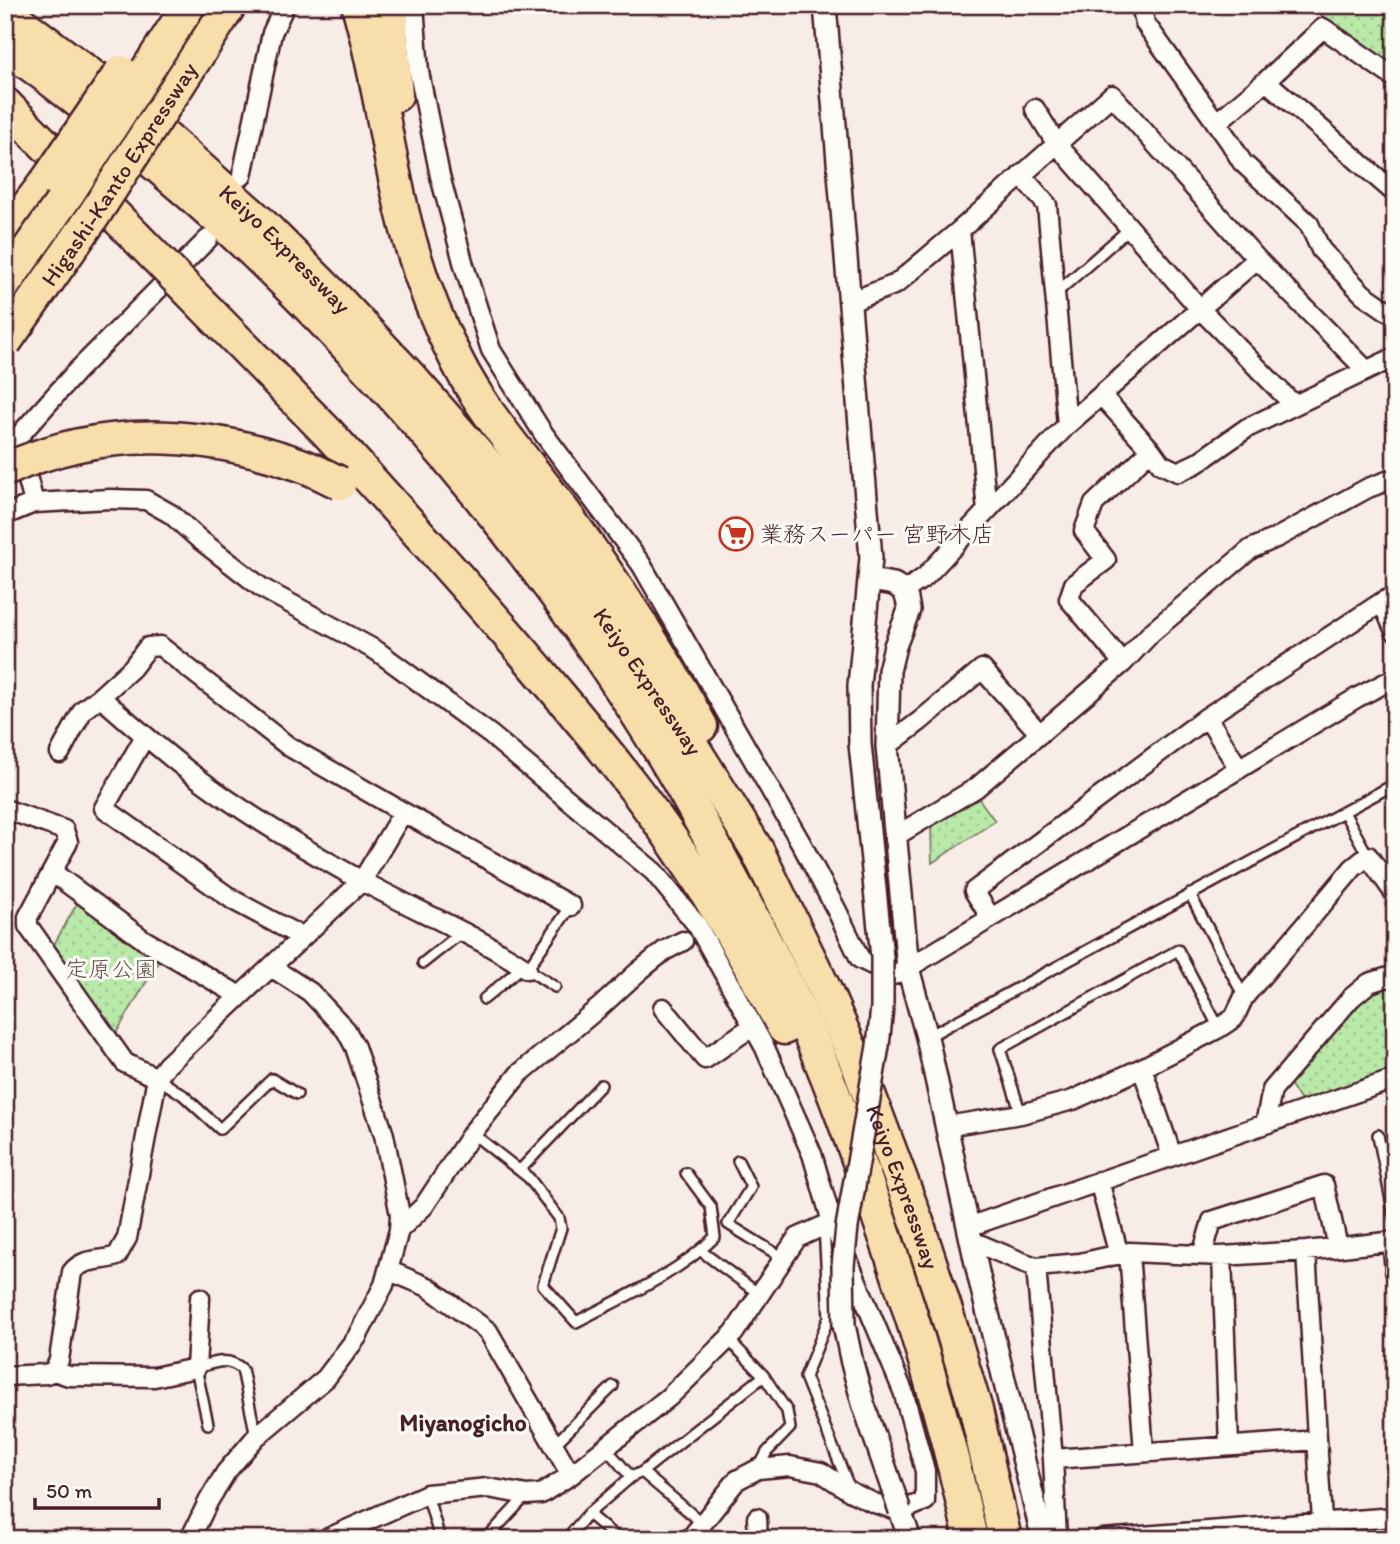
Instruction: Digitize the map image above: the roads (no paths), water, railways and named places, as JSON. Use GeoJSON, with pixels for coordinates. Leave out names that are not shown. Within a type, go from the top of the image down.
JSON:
{"type":"FeatureCollection","features":[{"type":"Feature","properties":{"kind":"highway"},"geometry":{"type":"LineString","coordinates":[[5,232],[49,178],[167,5]]}},
{"type":"Feature","properties":{"kind":"highway","name":"Higashi-Kanto Expressway"},"geometry":{"type":"LineString","coordinates":[[5,283],[68,193],[189,5]]}},
{"type":"Feature","properties":{"kind":"highway","name":"Higashi-Kanto Expressway"},"geometry":{"type":"LineString","coordinates":[[5,342],[92,218],[230,5]]}},
{"type":"Feature","properties":{"kind":"highway"},"geometry":{"type":"LineString","coordinates":[[358,5],[408,236],[437,320],[458,364],[485,407],[561,508],[673,675],[714,751],[757,850]]}},
{"type":"Feature","properties":{"kind":"highway"},"geometry":{"type":"LineString","coordinates":[[393,5],[391,33],[400,130],[414,220],[428,278],[458,364]]}},
{"type":"Feature","properties":{"kind":"highway","name":"Keiyo Expressway"},"geometry":{"type":"LineString","coordinates":[[5,11],[92,76],[259,221],[411,378],[556,548],[686,737],[757,850],[824,988],[859,1068],[917,1222],[976,1410],[1005,1539]]}},
{"type":"Feature","properties":{"kind":"highway","name":"Keiyo Expressway"},"geometry":{"type":"LineString","coordinates":[[5,47],[81,103],[166,172],[247,244],[395,396],[460,471],[522,549],[584,634],[671,768],[762,935],[805,1024],[836,1101],[914,1324],[941,1415],[971,1539]]}},
{"type":"Feature","properties":{"kind":"highway"},"geometry":{"type":"LineString","coordinates":[[5,104],[329,434],[485,607],[636,790],[683,856],[756,974],[827,1112],[884,1234]]}},
{"type":"Feature","properties":{"kind":"highway"},"geometry":{"type":"LineString","coordinates":[[5,470],[80,445],[144,437],[194,438],[271,455],[304,466],[340,483],[372,503],[405,529],[485,607]]}},
{"type":"Feature","properties":{"kind":"street"},"geometry":{"type":"LineString","coordinates":[[242,176],[272,33],[285,5]]}},
{"type":"Feature","properties":{"kind":"street"},"geometry":{"type":"LineString","coordinates":[[414,5],[419,72],[440,176],[491,351],[543,433],[641,564],[801,843],[860,959],[893,975],[908,968],[1357,697],[1395,677]]}},
{"type":"Feature","properties":{"kind":"street"},"geometry":{"type":"LineString","coordinates":[[825,5],[871,558],[859,686],[860,744],[882,957],[882,1007],[878,1046],[847,1227],[843,1266],[844,1325],[863,1403],[910,1539]]}},
{"type":"Feature","properties":{"kind":"street"},"geometry":{"type":"LineString","coordinates":[[1141,5],[1145,23],[1242,162],[1309,224],[1321,250],[1363,295],[1395,316]]}},
{"type":"Feature","properties":{"kind":"street"},"geometry":{"type":"LineString","coordinates":[[1216,123],[1323,28],[1395,78]]}},
{"type":"Feature","properties":{"kind":"street"},"geometry":{"type":"LineString","coordinates":[[1266,81],[1395,193]]}},
{"type":"Feature","properties":{"kind":"street"},"geometry":{"type":"LineString","coordinates":[[850,302],[896,284],[1112,95],[1257,260],[1366,370]]}},
{"type":"Feature","properties":{"kind":"street"},"geometry":{"type":"LineString","coordinates":[[1035,109],[1056,143],[1201,310],[1294,405]]}},
{"type":"Feature","properties":{"kind":"street"},"geometry":{"type":"LineString","coordinates":[[1021,175],[1047,205],[1067,425]]}},
{"type":"Feature","properties":{"kind":"street"},"geometry":{"type":"LineString","coordinates":[[960,230],[987,511]]}},
{"type":"Feature","properties":{"kind":"street"},"geometry":{"type":"LineString","coordinates":[[34,503],[17,438],[76,372],[208,239]]}},
{"type":"Feature","properties":{"kind":"street"},"geometry":{"type":"LineString","coordinates":[[904,591],[925,577],[1067,425],[1257,260]]}},
{"type":"Feature","properties":{"kind":"street"},"geometry":{"type":"LineString","coordinates":[[1101,396],[1161,464],[1178,472],[1197,463],[1247,428],[1395,357]]}},
{"type":"Feature","properties":{"kind":"street"},"geometry":{"type":"LineString","coordinates":[[1123,663],[1069,598],[1074,584],[1106,560],[1084,531],[1094,504],[1151,450]]}},
{"type":"Feature","properties":{"kind":"street"},"geometry":{"type":"LineString","coordinates":[[894,837],[976,788],[1123,663],[1152,632],[1251,549],[1368,488],[1395,478]]}},
{"type":"Feature","properties":{"kind":"street"},"geometry":{"type":"LineString","coordinates":[[5,515],[34,503],[110,499],[146,500],[171,514],[262,588],[377,651],[491,735],[654,872],[697,925],[765,1048],[812,1154],[828,1224],[902,1391],[925,1471],[925,1501],[900,1511],[851,1492],[821,1472],[790,1466],[758,1469],[737,1480],[690,1539]]}},
{"type":"Feature","properties":{"kind":"street"},"geometry":{"type":"LineString","coordinates":[[870,580],[894,584],[904,591],[909,610],[889,671],[887,746],[908,968],[927,1037],[992,1331],[1043,1539]]}},
{"type":"Feature","properties":{"kind":"street"},"geometry":{"type":"LineString","coordinates":[[991,918],[974,891],[1207,717],[1388,599],[1395,631]]}},
{"type":"Feature","properties":{"kind":"street"},"geometry":{"type":"LineString","coordinates":[[60,754],[83,710],[132,668],[148,647],[160,646],[288,746],[571,906]]}},
{"type":"Feature","properties":{"kind":"street"},"geometry":{"type":"LineString","coordinates":[[887,746],[982,668],[1040,734]]}},
{"type":"Feature","properties":{"kind":"street"},"geometry":{"type":"LineString","coordinates":[[100,697],[203,782],[250,815],[362,881],[525,968]]}},
{"type":"Feature","properties":{"kind":"street"},"geometry":{"type":"LineString","coordinates":[[1207,717],[1239,769]]}},
{"type":"Feature","properties":{"kind":"street"},"geometry":{"type":"LineString","coordinates":[[145,736],[104,807],[233,900],[302,937]]}},
{"type":"Feature","properties":{"kind":"street"},"geometry":{"type":"LineString","coordinates":[[5,809],[64,830],[68,842],[28,917],[28,926],[125,1063],[157,1078]]}},
{"type":"Feature","properties":{"kind":"street"},"geometry":{"type":"LineString","coordinates":[[54,1371],[60,1360],[72,1272],[87,1261],[106,1260],[117,1256],[127,1238],[157,1078],[167,1065],[362,881],[403,812]]}},
{"type":"Feature","properties":{"kind":"street"},"geometry":{"type":"LineString","coordinates":[[947,1126],[1021,1114],[1073,1100],[1219,1028],[1234,1018],[1244,997],[1353,868],[1368,856],[1391,884]]}},
{"type":"Feature","properties":{"kind":"street"},"geometry":{"type":"LineString","coordinates":[[52,872],[145,940],[240,996]]}},
{"type":"Feature","properties":{"kind":"street"},"geometry":{"type":"LineString","coordinates":[[399,1230],[424,1206],[472,1133],[519,1074],[646,965],[683,941]]}},
{"type":"Feature","properties":{"kind":"street"},"geometry":{"type":"LineString","coordinates":[[190,1539],[226,1472],[256,1437],[326,1378],[357,1337],[384,1285],[399,1230],[400,1215],[384,1135],[355,1046],[346,1030],[310,992],[271,967]]}},
{"type":"Feature","properties":{"kind":"street"},"geometry":{"type":"LineString","coordinates":[[1265,1124],[1272,1090],[1351,998],[1369,983],[1395,975]]}},
{"type":"Feature","properties":{"kind":"street"},"geometry":{"type":"LineString","coordinates":[[663,1008],[705,1059],[753,1026]]}},
{"type":"Feature","properties":{"kind":"street"},"geometry":{"type":"LineString","coordinates":[[1142,1068],[1172,1156]]}},
{"type":"Feature","properties":{"kind":"street"},"geometry":{"type":"LineString","coordinates":[[970,1234],[1099,1181],[1395,1079]]}},
{"type":"Feature","properties":{"kind":"street"},"geometry":{"type":"LineString","coordinates":[[1099,1181],[1124,1253],[1144,1452]]}},
{"type":"Feature","properties":{"kind":"street"},"geometry":{"type":"LineString","coordinates":[[1202,1255],[1213,1221],[1324,1185],[1338,1247]]}},
{"type":"Feature","properties":{"kind":"street"},"geometry":{"type":"LineString","coordinates":[[326,1539],[427,1494],[488,1488],[527,1495],[541,1494],[571,1475],[669,1397],[734,1333],[797,1238],[828,1224]]}},
{"type":"Feature","properties":{"kind":"street"},"geometry":{"type":"LineString","coordinates":[[970,1234],[1036,1267],[1080,1263],[1124,1253],[1222,1256],[1306,1251],[1394,1241],[1395,1270]]}},
{"type":"Feature","properties":{"kind":"street"},"geometry":{"type":"LineString","coordinates":[[1306,1251],[1322,1522]]}},
{"type":"Feature","properties":{"kind":"street"},"geometry":{"type":"LineString","coordinates":[[1222,1256],[1229,1446]]}},
{"type":"Feature","properties":{"kind":"street"},"geometry":{"type":"LineString","coordinates":[[1036,1267],[1053,1459],[1057,1539]]}},
{"type":"Feature","properties":{"kind":"street"},"geometry":{"type":"LineString","coordinates":[[388,1273],[428,1287],[488,1331],[571,1475]]}},
{"type":"Feature","properties":{"kind":"street"},"geometry":{"type":"LineString","coordinates":[[5,1376],[46,1374],[54,1371],[69,1376],[154,1377],[196,1367],[200,1298]]}},
{"type":"Feature","properties":{"kind":"street"},"geometry":{"type":"LineString","coordinates":[[1053,1459],[1317,1440]]}},
{"type":"Feature","properties":{"kind":"street"},"geometry":{"type":"LineString","coordinates":[[1102,1539],[1395,1517]]}},
{"type":"Feature","properties":{"kind":"street"},"geometry":{"type":"LineString","coordinates":[[757,1518],[758,1539]]}},
{"type":"Feature","properties":{"kind":"lane"},"geometry":{"type":"LineString","coordinates":[[1055,294],[1130,228]]}},
{"type":"Feature","properties":{"kind":"lane"},"geometry":{"type":"LineString","coordinates":[[927,1037],[1395,784]]}},
{"type":"Feature","properties":{"kind":"lane"},"geometry":{"type":"LineString","coordinates":[[1344,812],[1368,856]]}},
{"type":"Feature","properties":{"kind":"lane"},"geometry":{"type":"LineString","coordinates":[[1190,894],[1244,997]]}},
{"type":"Feature","properties":{"kind":"lane"},"geometry":{"type":"LineString","coordinates":[[484,999],[525,968],[571,906]]}},
{"type":"Feature","properties":{"kind":"lane"},"geometry":{"type":"LineString","coordinates":[[423,963],[462,932]]}},
{"type":"Feature","properties":{"kind":"lane"},"geometry":{"type":"LineString","coordinates":[[1021,1114],[1000,1049],[1178,950],[1219,1028]]}},
{"type":"Feature","properties":{"kind":"lane"},"geometry":{"type":"LineString","coordinates":[[525,968],[555,987]]}},
{"type":"Feature","properties":{"kind":"lane"},"geometry":{"type":"LineString","coordinates":[[157,1078],[183,1095],[220,1129],[272,1079],[296,1094]]}},
{"type":"Feature","properties":{"kind":"lane"},"geometry":{"type":"LineString","coordinates":[[520,1170],[601,1085]]}},
{"type":"Feature","properties":{"kind":"lane"},"geometry":{"type":"LineString","coordinates":[[472,1133],[529,1178],[559,1218],[561,1228],[543,1285],[576,1322],[678,1268],[715,1237],[710,1207],[686,1173]]}},
{"type":"Feature","properties":{"kind":"lane"},"geometry":{"type":"LineString","coordinates":[[1378,1135],[1395,1220]]}},
{"type":"Feature","properties":{"kind":"lane"},"geometry":{"type":"LineString","coordinates":[[737,1161],[751,1187],[728,1224],[783,1258]]}},
{"type":"Feature","properties":{"kind":"lane"},"geometry":{"type":"LineString","coordinates":[[828,1224],[829,1317],[805,1377],[851,1492]]}},
{"type":"Feature","properties":{"kind":"lane"},"geometry":{"type":"LineString","coordinates":[[701,1251],[759,1294]]}},
{"type":"Feature","properties":{"kind":"lane"},"geometry":{"type":"LineString","coordinates":[[728,1339],[764,1376],[787,1410],[790,1428],[767,1452],[758,1469]]}},
{"type":"Feature","properties":{"kind":"lane"},"geometry":{"type":"LineString","coordinates":[[208,1424],[196,1367],[228,1361],[242,1370],[256,1437]]}},
{"type":"Feature","properties":{"kind":"lane"},"geometry":{"type":"LineString","coordinates":[[566,1539],[589,1514],[631,1477],[642,1472],[764,1376]]}},
{"type":"Feature","properties":{"kind":"lane"},"geometry":{"type":"LineString","coordinates":[[554,1445],[613,1386]]}},
{"type":"Feature","properties":{"kind":"lane"},"geometry":{"type":"LineString","coordinates":[[606,1448],[631,1477]]}},
{"type":"Feature","properties":{"kind":"lane"},"geometry":{"type":"LineString","coordinates":[[642,1472],[702,1523]]}},
{"type":"Feature","properties":{"kind":"lane"},"geometry":{"type":"LineString","coordinates":[[427,1494],[439,1532]]}},
{"type":"Feature","properties":{"kind":"lane"},"geometry":{"type":"LineString","coordinates":[[485,1539],[527,1495]]}},
{"type":"Feature","properties":{"kind":"lane"},"geometry":{"type":"LineString","coordinates":[[589,1514],[618,1539]]}},
{"type":"Feature","properties":{"kind":"place","name":"業務スーパー 宮野木店"},"geometry":{"type":"Point","coordinates":[736,534]}},
{"type":"Feature","properties":{"kind":"district","name":"Miyanogicho"},"geometry":{"type":"Point","coordinates":[463,1422]}},
{"type":"Feature","properties":{"kind":"park label","name":"定原公園"},"geometry":{"type":"Point","coordinates":[111,969]}}]}
